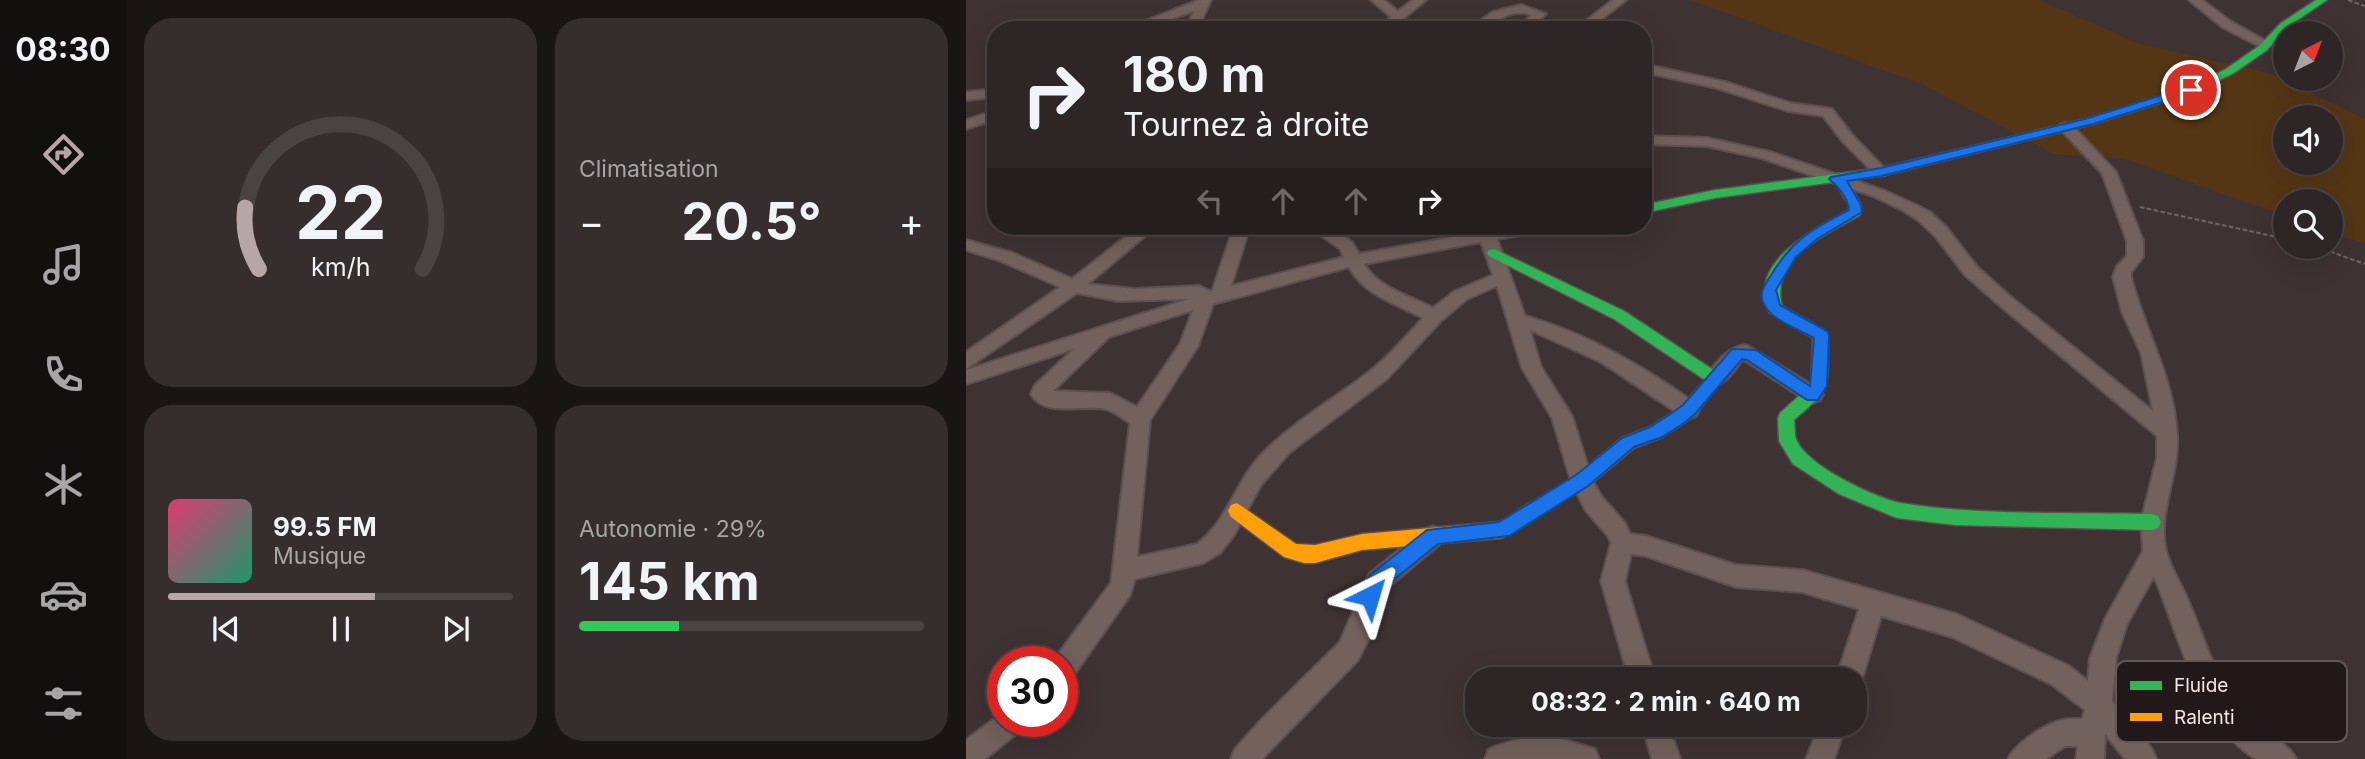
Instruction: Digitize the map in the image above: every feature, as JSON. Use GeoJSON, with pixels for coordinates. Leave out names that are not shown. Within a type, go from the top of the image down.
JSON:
{"type":"FeatureCollection","features":[{"type":"Feature","properties":{"kind":"street"},"geometry":{"type":"LineString","coordinates":[[1377,0],[1398,17]]}},
{"type":"Feature","properties":{"kind":"street"},"geometry":{"type":"LineString","coordinates":[[1393,21],[1420,0]]}},
{"type":"Feature","properties":{"kind":"street"},"geometry":{"type":"LineString","coordinates":[[1592,21],[1620,0]]}},
{"type":"Feature","properties":{"kind":"street"},"geometry":{"type":"LineString","coordinates":[[2195,0],[2226,24],[2267,45]]}},
{"type":"Feature","properties":{"kind":"street"},"geometry":{"type":"LineString","coordinates":[[1652,207],[1715,194],[1838,180],[1881,172],[2066,127],[2191,90],[2230,71],[2267,45],[2284,25],[2316,1]]}},
{"type":"Feature","properties":{"kind":"street"},"geometry":{"type":"LineString","coordinates":[[1153,21],[1203,3]]}},
{"type":"Feature","properties":{"kind":"street"},"geometry":{"type":"LineString","coordinates":[[1195,21],[1203,3]]}},
{"type":"Feature","properties":{"kind":"street"},"geometry":{"type":"LineString","coordinates":[[1490,21],[1512,8],[1527,9],[1540,14],[1531,21]]}},
{"type":"Feature","properties":{"kind":"street"},"geometry":{"type":"LineString","coordinates":[[1652,70],[1720,85],[1788,107],[1827,112],[1847,139],[1881,172]]}},
{"type":"Feature","properties":{"kind":"street"},"geometry":{"type":"LineString","coordinates":[[966,96],[987,94]]}},
{"type":"Feature","properties":{"kind":"street"},"geometry":{"type":"LineString","coordinates":[[966,125],[987,117]]}},
{"type":"Feature","properties":{"kind":"street"},"geometry":{"type":"LineString","coordinates":[[2066,127],[2109,172],[2136,249],[2135,257],[2123,270],[2122,277],[2131,312],[2150,353],[2159,383],[2167,433],[2167,458],[2152,522],[2155,552],[2200,661]]}},
{"type":"Feature","properties":{"kind":"street"},"geometry":{"type":"LineString","coordinates":[[1652,140],[1707,142],[1765,155],[1892,198],[1924,216],[1941,232],[1971,271],[2167,433]]}},
{"type":"Feature","properties":{"kind":"street"},"geometry":{"type":"LineString","coordinates":[[1838,180],[1855,205],[1855,212],[1812,236],[1791,254],[1769,290],[1774,309],[1821,335],[1819,386],[1813,395],[1786,418],[1784,432],[1789,447],[1805,467],[1871,500],[1908,512],[1963,519],[2152,522]]}},
{"type":"Feature","properties":{"kind":"street"},"geometry":{"type":"LineString","coordinates":[[966,362],[1074,286],[1138,235]]}},
{"type":"Feature","properties":{"kind":"street"},"geometry":{"type":"LineString","coordinates":[[1078,648],[1122,587],[1126,570],[1140,419],[1180,363],[1213,299],[1238,235]]}},
{"type":"Feature","properties":{"kind":"street"},"geometry":{"type":"LineString","coordinates":[[1329,235],[1346,246],[1363,277],[1375,287],[1435,316]]}},
{"type":"Feature","properties":{"kind":"street"},"geometry":{"type":"LineString","coordinates":[[1333,238],[1338,235]]}},
{"type":"Feature","properties":{"kind":"street"},"geometry":{"type":"LineString","coordinates":[[966,377],[1108,329],[1275,279],[1414,247],[1488,238],[1619,315],[1715,379]]}},
{"type":"Feature","properties":{"kind":"street"},"geometry":{"type":"LineString","coordinates":[[1488,238],[1518,320],[1532,368],[1562,416],[1582,481],[1594,504],[1617,530],[1622,543],[1613,581],[1638,667]]}},
{"type":"Feature","properties":{"kind":"street"},"geometry":{"type":"LineString","coordinates":[[966,245],[1001,254],[1074,286],[1115,295],[1199,292],[1213,299]]}},
{"type":"Feature","properties":{"kind":"street"},"geometry":{"type":"LineString","coordinates":[[1126,570],[1203,552],[1217,543],[1249,485],[1269,458],[1294,434],[1384,372],[1435,316],[1461,295],[1503,277]]}},
{"type":"Feature","properties":{"kind":"street"},"geometry":{"type":"LineString","coordinates":[[1518,320],[1576,339],[1689,410]]}},
{"type":"Feature","properties":{"kind":"street"},"geometry":{"type":"LineString","coordinates":[[1108,329],[1042,390],[1041,394],[1047,399],[1110,401],[1140,419]]}},
{"type":"Feature","properties":{"kind":"street"},"geometry":{"type":"LineString","coordinates":[[1237,511],[1291,551],[1304,554],[1315,554],[1362,541],[1502,530],[1582,481],[1628,443],[1656,432],[1689,410],[1738,353],[1745,352],[1813,395]]}},
{"type":"Feature","properties":{"kind":"street"},"geometry":{"type":"LineString","coordinates":[[1245,759],[1270,729],[1349,651],[1356,640],[1377,582],[1434,536]]}},
{"type":"Feature","properties":{"kind":"street"},"geometry":{"type":"LineString","coordinates":[[1622,543],[1646,546],[1736,576],[1802,581],[1956,626],[2060,675],[2099,705],[2116,726]]}},
{"type":"Feature","properties":{"kind":"street"},"geometry":{"type":"LineString","coordinates":[[2022,759],[2061,733],[2091,746],[2099,705],[2102,658],[2117,619],[2155,552]]}},
{"type":"Feature","properties":{"kind":"street"},"geometry":{"type":"LineString","coordinates":[[1853,667],[1874,600]]}},
{"type":"Feature","properties":{"kind":"street"},"geometry":{"type":"LineString","coordinates":[[966,757],[992,737]]}},
{"type":"Feature","properties":{"kind":"street"},"geometry":{"type":"LineString","coordinates":[[1659,737],[1666,759]]}},
{"type":"Feature","properties":{"kind":"street"},"geometry":{"type":"LineString","coordinates":[[1821,759],[1829,737]]}},
{"type":"Feature","properties":{"kind":"street"},"geometry":{"type":"LineString","coordinates":[[2128,742],[2142,759]]}},
{"type":"Feature","properties":{"kind":"street"},"geometry":{"type":"LineString","coordinates":[[2254,742],[2282,759]]}},
{"type":"Feature","properties":{"kind":"street"},"geometry":{"type":"LineString","coordinates":[[1499,759],[1536,747],[1585,759]]}},
{"type":"Feature","properties":{"kind":"path"},"geometry":{"type":"LineString","coordinates":[[2348,0],[2365,6]]}},
{"type":"Feature","properties":{"kind":"path"},"geometry":{"type":"LineString","coordinates":[[2119,202],[2273,236]]}},
{"type":"Feature","properties":{"kind":"path"},"geometry":{"type":"LineString","coordinates":[[2343,256],[2365,264]]}},
{"type":"Feature","properties":{"kind":"shaded area"},"geometry":{"type":"Polygon","coordinates":[[[1691,0],[2039,0],[2140,44],[2272,74],[2273,91],[2307,91],[2336,105],[2273,105],[2273,175],[2343,175],[2343,108],[2365,119],[2365,244],[2343,236],[2343,189],[2273,189],[2273,212],[2125,159],[2053,154],[1924,85],[1691,0]]]}},
{"type":"Feature","properties":{"kind":"traffic: fast"},"geometry":{"type":"LineString","coordinates":[[1652,207],[1715,194],[1881,172],[2089,122],[2161,100],[2191,90],[2230,71],[2263,48],[2284,25],[2322,0]]}},
{"type":"Feature","properties":{"kind":"traffic: fast"},"geometry":{"type":"LineString","coordinates":[[1841,181],[1855,205],[1855,212],[1795,250],[1774,276],[1771,292],[1775,309],[1821,335],[1819,386],[1813,395],[1786,418],[1787,441],[1799,459],[1845,489],[1897,510],[1955,517],[2152,522]]}},
{"type":"Feature","properties":{"kind":"traffic: fast"},"geometry":{"type":"LineString","coordinates":[[1494,253],[1619,315],[1715,379],[1689,410],[1678,418],[1656,432],[1628,443],[1582,481],[1523,517]]}},
{"type":"Feature","properties":{"kind":"traffic: slow"},"geometry":{"type":"LineString","coordinates":[[1237,511],[1291,551],[1304,554],[1315,554],[1362,542],[1502,530],[1523,517]]}},
{"type":"Feature","properties":{"kind":"route"},"geometry":{"type":"LineString","coordinates":[[1370,596],[1377,582],[1434,536],[1502,530],[1582,481],[1628,443],[1656,432],[1678,418],[1689,410],[1742,351],[1813,395],[1819,386],[1821,335],[1774,309],[1769,290],[1791,254],[1812,236],[1837,224],[1857,209],[1841,181],[1835,179],[1881,172],[2089,122],[2191,90]]}}]}
